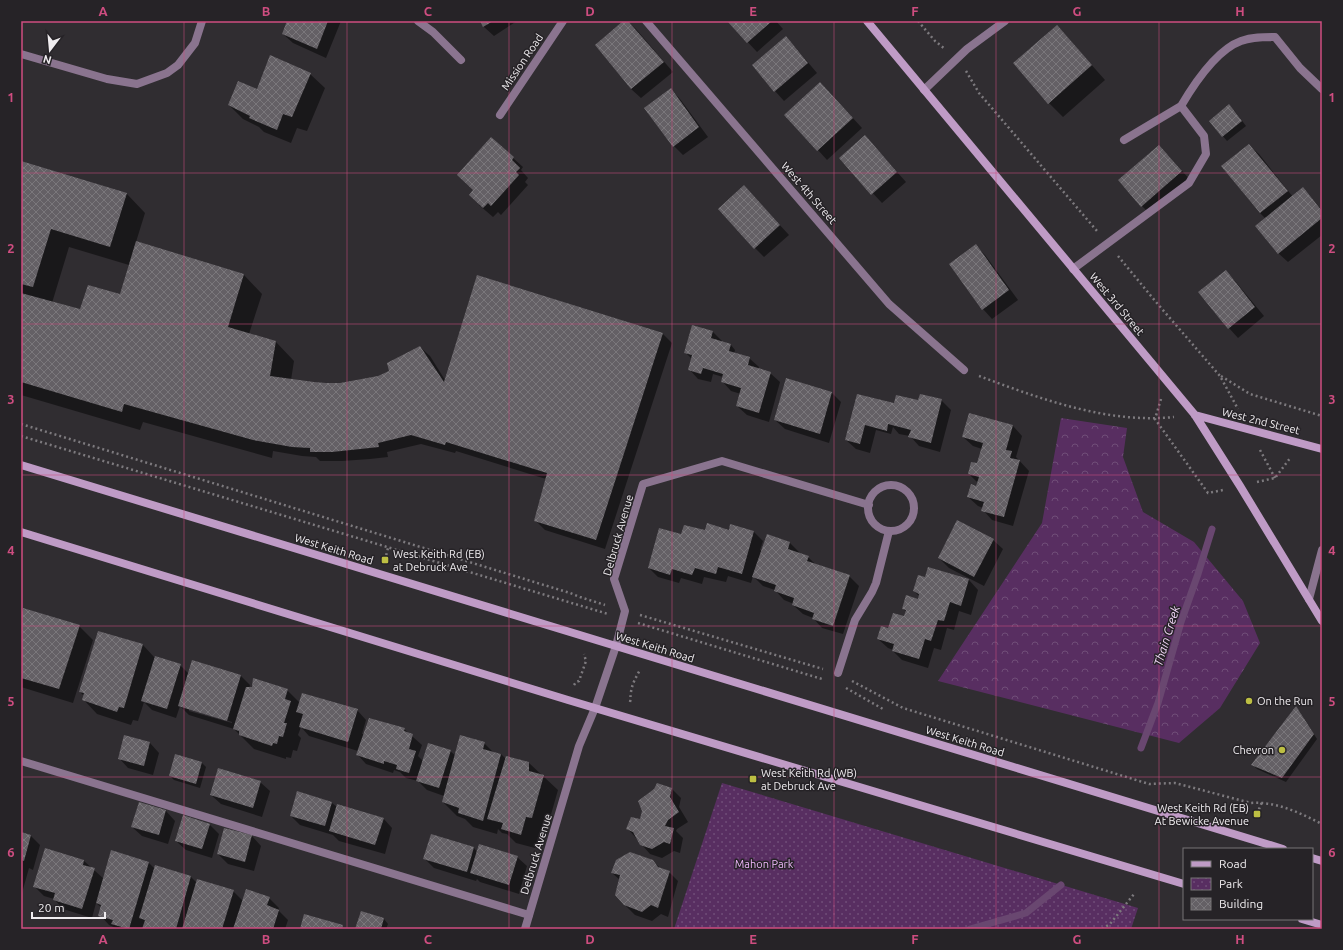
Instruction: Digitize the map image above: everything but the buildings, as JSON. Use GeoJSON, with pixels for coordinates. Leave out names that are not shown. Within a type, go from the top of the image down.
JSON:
{"type":"FeatureCollection","features":[{"type":"Feature","properties":{"kind":"main road","name":"West 3rd Street"},"geometry":{"type":"LineString","coordinates":[[867,21],[1195,415],[1322,621]]}},
{"type":"Feature","properties":{"kind":"main road","name":"West 2nd Street"},"geometry":{"type":"LineString","coordinates":[[1195,415],[1322,449]]}},
{"type":"Feature","properties":{"kind":"main road","name":"West Keith Road"},"geometry":{"type":"LineString","coordinates":[[21,465],[1280,848]]}},
{"type":"Feature","properties":{"kind":"main road"},"geometry":{"type":"LineString","coordinates":[[21,532],[595,708],[1183,884]]}},
{"type":"Feature","properties":{"kind":"main road"},"geometry":{"type":"LineString","coordinates":[[1305,920],[1322,925]]}},
{"type":"Feature","properties":{"kind":"street"},"geometry":{"type":"LineString","coordinates":[[21,54],[107,79],[137,84],[166,73],[178,65],[195,43],[202,21]]}},
{"type":"Feature","properties":{"kind":"street"},"geometry":{"type":"LineString","coordinates":[[418,21],[433,32],[461,60]]}},
{"type":"Feature","properties":{"kind":"street","name":"Mission Road"},"geometry":{"type":"LineString","coordinates":[[500,115],[563,21]]}},
{"type":"Feature","properties":{"kind":"street","name":"West 4th Street"},"geometry":{"type":"LineString","coordinates":[[646,21],[889,304],[964,370]]}},
{"type":"Feature","properties":{"kind":"street"},"geometry":{"type":"LineString","coordinates":[[924,90],[967,49],[1005,21]]}},
{"type":"Feature","properties":{"kind":"street"},"geometry":{"type":"LineString","coordinates":[[1124,140],[1181,106],[1194,86],[1223,52],[1240,41],[1258,37],[1275,37],[1300,68],[1319,88],[1322,89]]}},
{"type":"Feature","properties":{"kind":"street"},"geometry":{"type":"LineString","coordinates":[[1073,269],[1107,242],[1189,183],[1206,154],[1204,136],[1181,106]]}},
{"type":"Feature","properties":{"kind":"street","name":"Delbruck Avenue"},"geometry":{"type":"LineString","coordinates":[[525,929],[580,746],[595,708],[616,646],[624,615],[614,579],[643,484],[722,461],[868,505]]}},
{"type":"Feature","properties":{"kind":"street"},"geometry":{"type":"LineString","coordinates":[[886,486],[894,486],[902,488],[909,494],[913,501],[914,510],[912,519],[907,526],[899,530],[890,531],[880,529],[873,523],[869,514],[868,505],[872,496],[878,490],[886,486]]}},
{"type":"Feature","properties":{"kind":"street"},"geometry":{"type":"LineString","coordinates":[[838,674],[854,620],[876,583],[890,531]]}},
{"type":"Feature","properties":{"kind":"street"},"geometry":{"type":"LineString","coordinates":[[1309,600],[1322,550]]}},
{"type":"Feature","properties":{"kind":"street"},"geometry":{"type":"LineString","coordinates":[[21,761],[529,915]]}},
{"type":"Feature","properties":{"kind":"path"},"geometry":{"type":"LineString","coordinates":[[918,21],[936,41],[946,49]]}},
{"type":"Feature","properties":{"kind":"path"},"geometry":{"type":"LineString","coordinates":[[968,73],[978,93],[1107,242],[1156,302],[1220,376],[1250,394],[1322,416]]}},
{"type":"Feature","properties":{"kind":"path"},"geometry":{"type":"LineString","coordinates":[[964,370],[1016,389],[1067,405],[1118,416],[1155,419],[1195,415]]}},
{"type":"Feature","properties":{"kind":"path"},"geometry":{"type":"LineString","coordinates":[[1155,419],[1208,493]]}},
{"type":"Feature","properties":{"kind":"path"},"geometry":{"type":"LineString","coordinates":[[21,424],[823,679]]}},
{"type":"Feature","properties":{"kind":"path"},"geometry":{"type":"LineString","coordinates":[[21,436],[388,548],[838,674],[903,708],[1149,784],[1175,783],[1251,803],[1262,802],[1278,805],[1322,824]]}},
{"type":"Feature","properties":{"kind":"path"},"geometry":{"type":"LineString","coordinates":[[1275,478],[1302,443]]}},
{"type":"Feature","properties":{"kind":"path"},"geometry":{"type":"LineString","coordinates":[[385,560],[388,548]]}},
{"type":"Feature","properties":{"kind":"path"},"geometry":{"type":"LineString","coordinates":[[573,687],[576,682],[579,681],[586,661],[584,654],[585,651]]}},
{"type":"Feature","properties":{"kind":"path"},"geometry":{"type":"LineString","coordinates":[[629,703],[632,698],[630,693],[636,676],[642,668]]}},
{"type":"Feature","properties":{"kind":"path"},"geometry":{"type":"LineString","coordinates":[[844,687],[885,709]]}},
{"type":"Feature","properties":{"kind":"path"},"geometry":{"type":"LineString","coordinates":[[1257,814],[1262,802]]}},
{"type":"Feature","properties":{"kind":"path"},"geometry":{"type":"LineString","coordinates":[[1102,929],[1110,924],[1134,894]]}},
{"type":"Feature","properties":{"kind":"green space"},"geometry":{"type":"Polygon","coordinates":[[[1061,418],[1127,428],[1123,457],[1143,512],[1194,542],[1243,601],[1260,643],[1220,708],[1179,743],[938,681],[1042,523],[1061,418]]]}},
{"type":"Feature","properties":{"kind":"green space","name":"Mahon Park"},"geometry":{"type":"Polygon","coordinates":[[[722,783],[1138,908],[1131,929],[674,929],[722,783]]]}},
{"type":"Feature","properties":{"kind":"waterway","name":"Thain Creek"},"geometry":{"type":"LineString","coordinates":[[1141,748],[1158,703],[1181,622],[1212,529]]}},
{"type":"Feature","properties":{"kind":"waterway","name":"Thain Creek"},"geometry":{"type":"LineString","coordinates":[[970,929],[1026,913],[1061,885]]}},
{"type":"Feature","properties":{"kind":"place","name":"West Keith Rd (EB) at Debruck Ave"},"geometry":{"type":"Point","coordinates":[385,560]}},
{"type":"Feature","properties":{"kind":"place","name":"On the Run"},"geometry":{"type":"Point","coordinates":[1249,701]}},
{"type":"Feature","properties":{"kind":"place","name":"Chevron"},"geometry":{"type":"Point","coordinates":[1282,750]}},
{"type":"Feature","properties":{"kind":"place","name":"West Keith Rd (WB) at Debruck Ave"},"geometry":{"type":"Point","coordinates":[753,779]}},
{"type":"Feature","properties":{"kind":"place","name":"West Keith Rd (EB) At Bewicke Avenue"},"geometry":{"type":"Point","coordinates":[1257,814]}}]}
